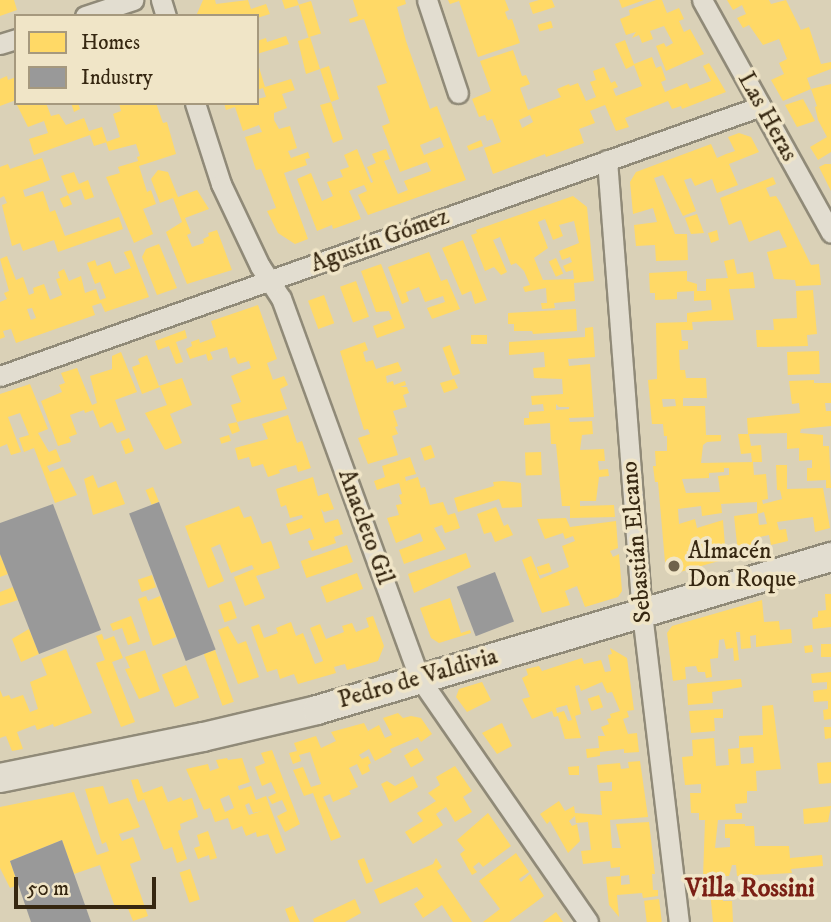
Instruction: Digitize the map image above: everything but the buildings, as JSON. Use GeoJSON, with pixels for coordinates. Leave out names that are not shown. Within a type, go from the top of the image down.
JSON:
{"type":"FeatureCollection","features":[{"type":"Feature","properties":{"kind":"street"},"geometry":{"type":"LineString","coordinates":[[91,14],[133,0]]}},
{"type":"Feature","properties":{"kind":"street"},"geometry":{"type":"LineString","coordinates":[[427,0],[458,93]]}},
{"type":"Feature","properties":{"kind":"street","name":"Las Heras"},"geometry":{"type":"LineString","coordinates":[[702,0],[831,233]]}},
{"type":"Feature","properties":{"kind":"street","name":"Anacleto Gil"},"geometry":{"type":"LineString","coordinates":[[196,105],[221,184],[269,280],[281,298],[420,679],[588,922]]}},
{"type":"Feature","properties":{"kind":"street","name":"Agustín Gómez"},"geometry":{"type":"LineString","coordinates":[[0,376],[761,106]]}},
{"type":"Feature","properties":{"kind":"street","name":"Sebastián Elcano"},"geometry":{"type":"LineString","coordinates":[[607,160],[642,613],[679,922]]}},
{"type":"Feature","properties":{"kind":"street","name":"Pedro de Valdivia"},"geometry":{"type":"LineString","coordinates":[[0,778],[202,737],[317,710],[831,557]]}},
{"type":"Feature","properties":{"kind":"place","name":"Almacén Don Roque"},"geometry":{"type":"Point","coordinates":[674,566]}},
{"type":"Feature","properties":{"kind":"district","name":"Villa Rossini"},"geometry":{"type":"Point","coordinates":[750,889]}}]}
